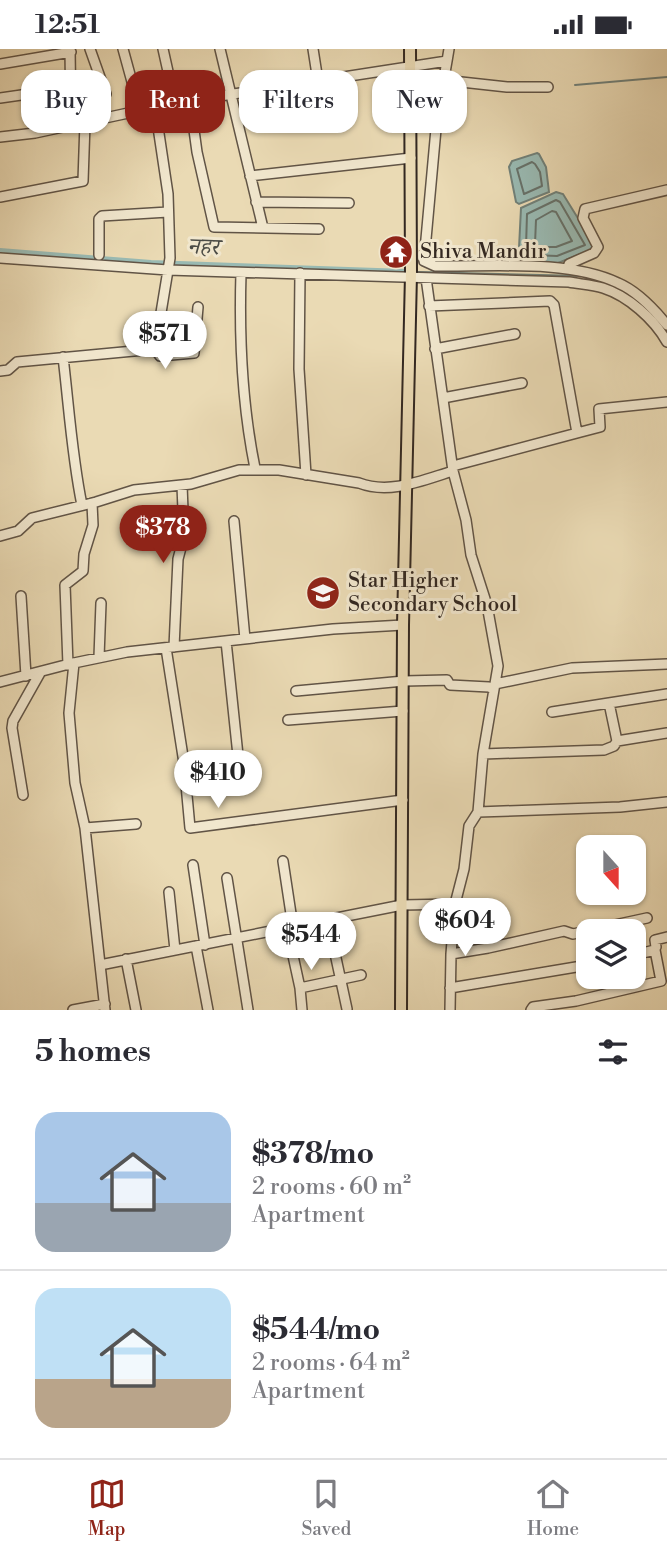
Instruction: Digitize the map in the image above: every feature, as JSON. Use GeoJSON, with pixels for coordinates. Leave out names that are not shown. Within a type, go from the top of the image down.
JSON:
{"type":"FeatureCollection","features":[{"type":"Feature","properties":{"kind":"main road"},"geometry":{"type":"LineString","coordinates":[[401,1010],[403,625],[411,278],[410,49]]}},
{"type":"Feature","properties":{"kind":"street"},"geometry":{"type":"LineString","coordinates":[[90,49],[97,70]]}},
{"type":"Feature","properties":{"kind":"street"},"geometry":{"type":"LineString","coordinates":[[123,49],[129,70]]}},
{"type":"Feature","properties":{"kind":"street"},"geometry":{"type":"LineString","coordinates":[[163,49],[168,70]]}},
{"type":"Feature","properties":{"kind":"street"},"geometry":{"type":"LineString","coordinates":[[220,49],[263,228]]}},
{"type":"Feature","properties":{"kind":"street"},"geometry":{"type":"LineString","coordinates":[[313,49],[316,70]]}},
{"type":"Feature","properties":{"kind":"street"},"geometry":{"type":"LineString","coordinates":[[445,70],[449,49]]}},
{"type":"Feature","properties":{"kind":"street"},"geometry":{"type":"LineString","coordinates":[[0,64],[71,50],[70,70]]}},
{"type":"Feature","properties":{"kind":"street"},"geometry":{"type":"LineString","coordinates":[[358,75],[447,61]]}},
{"type":"Feature","properties":{"kind":"street"},"geometry":{"type":"LineString","coordinates":[[467,85],[548,87]]}},
{"type":"Feature","properties":{"kind":"street"},"geometry":{"type":"LineString","coordinates":[[225,95],[239,93]]}},
{"type":"Feature","properties":{"kind":"street"},"geometry":{"type":"LineString","coordinates":[[0,98],[21,95]]}},
{"type":"Feature","properties":{"kind":"street"},"geometry":{"type":"LineString","coordinates":[[0,137],[35,133]]}},
{"type":"Feature","properties":{"kind":"street"},"geometry":{"type":"LineString","coordinates":[[0,197],[83,181],[81,133]]}},
{"type":"Feature","properties":{"kind":"street"},"geometry":{"type":"LineString","coordinates":[[159,133],[168,194],[170,258],[155,349],[160,356],[194,353],[198,307]]}},
{"type":"Feature","properties":{"kind":"street"},"geometry":{"type":"LineString","coordinates":[[194,133],[214,227],[319,229]]}},
{"type":"Feature","properties":{"kind":"street"},"geometry":{"type":"LineString","coordinates":[[436,133],[424,261],[435,266],[568,268],[618,283],[648,305],[667,325]]}},
{"type":"Feature","properties":{"kind":"street"},"geometry":{"type":"LineString","coordinates":[[250,177],[411,158]]}},
{"type":"Feature","properties":{"kind":"street"},"geometry":{"type":"LineString","coordinates":[[568,268],[569,264],[594,253],[598,247],[583,218],[585,209],[667,190]]}},
{"type":"Feature","properties":{"kind":"street"},"geometry":{"type":"LineString","coordinates":[[256,202],[349,203]]}},
{"type":"Feature","properties":{"kind":"street"},"geometry":{"type":"LineString","coordinates":[[99,255],[99,219],[102,216],[168,212]]}},
{"type":"Feature","properties":{"kind":"street"},"geometry":{"type":"LineString","coordinates":[[0,258],[241,273],[544,279],[604,288],[647,317],[667,342]]}},
{"type":"Feature","properties":{"kind":"street"},"geometry":{"type":"LineString","coordinates":[[241,273],[240,318],[247,418],[255,468]]}},
{"type":"Feature","properties":{"kind":"street"},"geometry":{"type":"LineString","coordinates":[[300,273],[299,369],[306,475]]}},
{"type":"Feature","properties":{"kind":"street"},"geometry":{"type":"LineString","coordinates":[[426,278],[453,469],[466,520],[471,555],[487,605],[498,666],[483,754],[478,812],[469,825],[464,869],[455,904],[450,954],[450,1010]]}},
{"type":"Feature","properties":{"kind":"street"},"geometry":{"type":"LineString","coordinates":[[429,306],[550,301],[554,305],[561,336],[578,433]]}},
{"type":"Feature","properties":{"kind":"street"},"geometry":{"type":"LineString","coordinates":[[435,349],[515,334]]}},
{"type":"Feature","properties":{"kind":"street"},"geometry":{"type":"LineString","coordinates":[[0,371],[8,370],[17,362],[155,349]]}},
{"type":"Feature","properties":{"kind":"street"},"geometry":{"type":"LineString","coordinates":[[63,357],[74,468],[93,525],[84,554],[83,571],[65,585],[71,664],[69,713],[75,783],[85,828],[105,1007],[73,1010]]}},
{"type":"Feature","properties":{"kind":"street"},"geometry":{"type":"LineString","coordinates":[[443,398],[522,383]]}},
{"type":"Feature","properties":{"kind":"street"},"geometry":{"type":"LineString","coordinates":[[0,535],[19,531],[32,518],[134,490],[182,485],[255,468],[359,483],[370,487],[405,486],[453,469],[600,427],[599,409],[667,402]]}},
{"type":"Feature","properties":{"kind":"street"},"geometry":{"type":"LineString","coordinates":[[182,485],[184,536],[178,559],[170,647],[190,828],[403,800]]}},
{"type":"Feature","properties":{"kind":"street"},"geometry":{"type":"LineString","coordinates":[[234,521],[245,639]]}},
{"type":"Feature","properties":{"kind":"street"},"geometry":{"type":"LineString","coordinates":[[21,596],[26,676]]}},
{"type":"Feature","properties":{"kind":"street"},"geometry":{"type":"LineString","coordinates":[[99,657],[101,603]]}},
{"type":"Feature","properties":{"kind":"street"},"geometry":{"type":"LineString","coordinates":[[0,682],[99,657],[333,629],[403,625]]}},
{"type":"Feature","properties":{"kind":"street"},"geometry":{"type":"LineString","coordinates":[[226,641],[241,785]]}},
{"type":"Feature","properties":{"kind":"street"},"geometry":{"type":"LineString","coordinates":[[296,691],[404,681],[447,680],[450,685],[494,687],[572,668],[667,664]]}},
{"type":"Feature","properties":{"kind":"street"},"geometry":{"type":"LineString","coordinates":[[23,795],[12,728],[40,673]]}},
{"type":"Feature","properties":{"kind":"street"},"geometry":{"type":"LineString","coordinates":[[552,712],[667,694]]}},
{"type":"Feature","properties":{"kind":"street"},"geometry":{"type":"LineString","coordinates":[[483,754],[604,750],[614,747],[617,741],[609,703]]}},
{"type":"Feature","properties":{"kind":"street"},"geometry":{"type":"LineString","coordinates":[[288,720],[403,711]]}},
{"type":"Feature","properties":{"kind":"street"},"geometry":{"type":"LineString","coordinates":[[617,741],[667,733]]}},
{"type":"Feature","properties":{"kind":"street"},"geometry":{"type":"LineString","coordinates":[[478,812],[620,807],[667,802]]}},
{"type":"Feature","properties":{"kind":"street"},"geometry":{"type":"LineString","coordinates":[[85,828],[136,824]]}},
{"type":"Feature","properties":{"kind":"street"},"geometry":{"type":"LineString","coordinates":[[283,861],[302,1010]]}},
{"type":"Feature","properties":{"kind":"street"},"geometry":{"type":"LineString","coordinates":[[193,865],[208,1010]]}},
{"type":"Feature","properties":{"kind":"street"},"geometry":{"type":"LineString","coordinates":[[227,878],[248,1010]]}},
{"type":"Feature","properties":{"kind":"street"},"geometry":{"type":"LineString","coordinates":[[169,892],[175,950]]}},
{"type":"Feature","properties":{"kind":"street"},"geometry":{"type":"LineString","coordinates":[[100,965],[401,905],[455,904]]}},
{"type":"Feature","properties":{"kind":"street"},"geometry":{"type":"LineString","coordinates":[[450,954],[564,931],[573,934],[647,918]]}},
{"type":"Feature","properties":{"kind":"street"},"geometry":{"type":"LineString","coordinates":[[328,921],[346,1009]]}},
{"type":"Feature","properties":{"kind":"street"},"geometry":{"type":"LineString","coordinates":[[656,947],[655,940],[667,937]]}},
{"type":"Feature","properties":{"kind":"street"},"geometry":{"type":"LineString","coordinates":[[646,952],[655,950],[661,981],[646,985]]}},
{"type":"Feature","properties":{"kind":"street"},"geometry":{"type":"LineString","coordinates":[[126,959],[136,1010]]}},
{"type":"Feature","properties":{"kind":"street"},"geometry":{"type":"LineString","coordinates":[[450,988],[576,967]]}},
{"type":"Feature","properties":{"kind":"street"},"geometry":{"type":"LineString","coordinates":[[300,988],[360,975]]}},
{"type":"Feature","properties":{"kind":"street"},"geometry":{"type":"LineString","coordinates":[[531,1010],[533,1007],[576,1001],[627,989]]}},
{"type":"Feature","properties":{"kind":"water"},"geometry":{"type":"Polygon","coordinates":[[[537,153],[546,167],[549,192],[519,204],[516,202],[509,167],[512,161],[537,153]]]}},
{"type":"Feature","properties":{"kind":"water"},"geometry":{"type":"Polygon","coordinates":[[[556,192],[563,194],[592,241],[593,249],[558,263],[529,262],[519,248],[521,208],[556,192]]]}},
{"type":"Feature","properties":{"kind":"waterway"},"geometry":{"type":"LineString","coordinates":[[575,85],[667,77]]}},
{"type":"Feature","properties":{"kind":"waterway","name":"नहर"},"geometry":{"type":"LineString","coordinates":[[0,251],[151,263],[406,272]]}},
{"type":"Feature","properties":{"kind":"waterway"},"geometry":{"type":"LineString","coordinates":[[417,272],[583,276]]}},
{"type":"Feature","properties":{"kind":"waterway"},"geometry":{"type":"LineString","coordinates":[[621,289],[631,295]]}},
{"type":"Feature","properties":{"kind":"place","name":"Shiva Mandir"},"geometry":{"type":"Point","coordinates":[396,252]}},
{"type":"Feature","properties":{"kind":"place","name":"Star Higher Secondary School"},"geometry":{"type":"Point","coordinates":[323,593]}}]}
